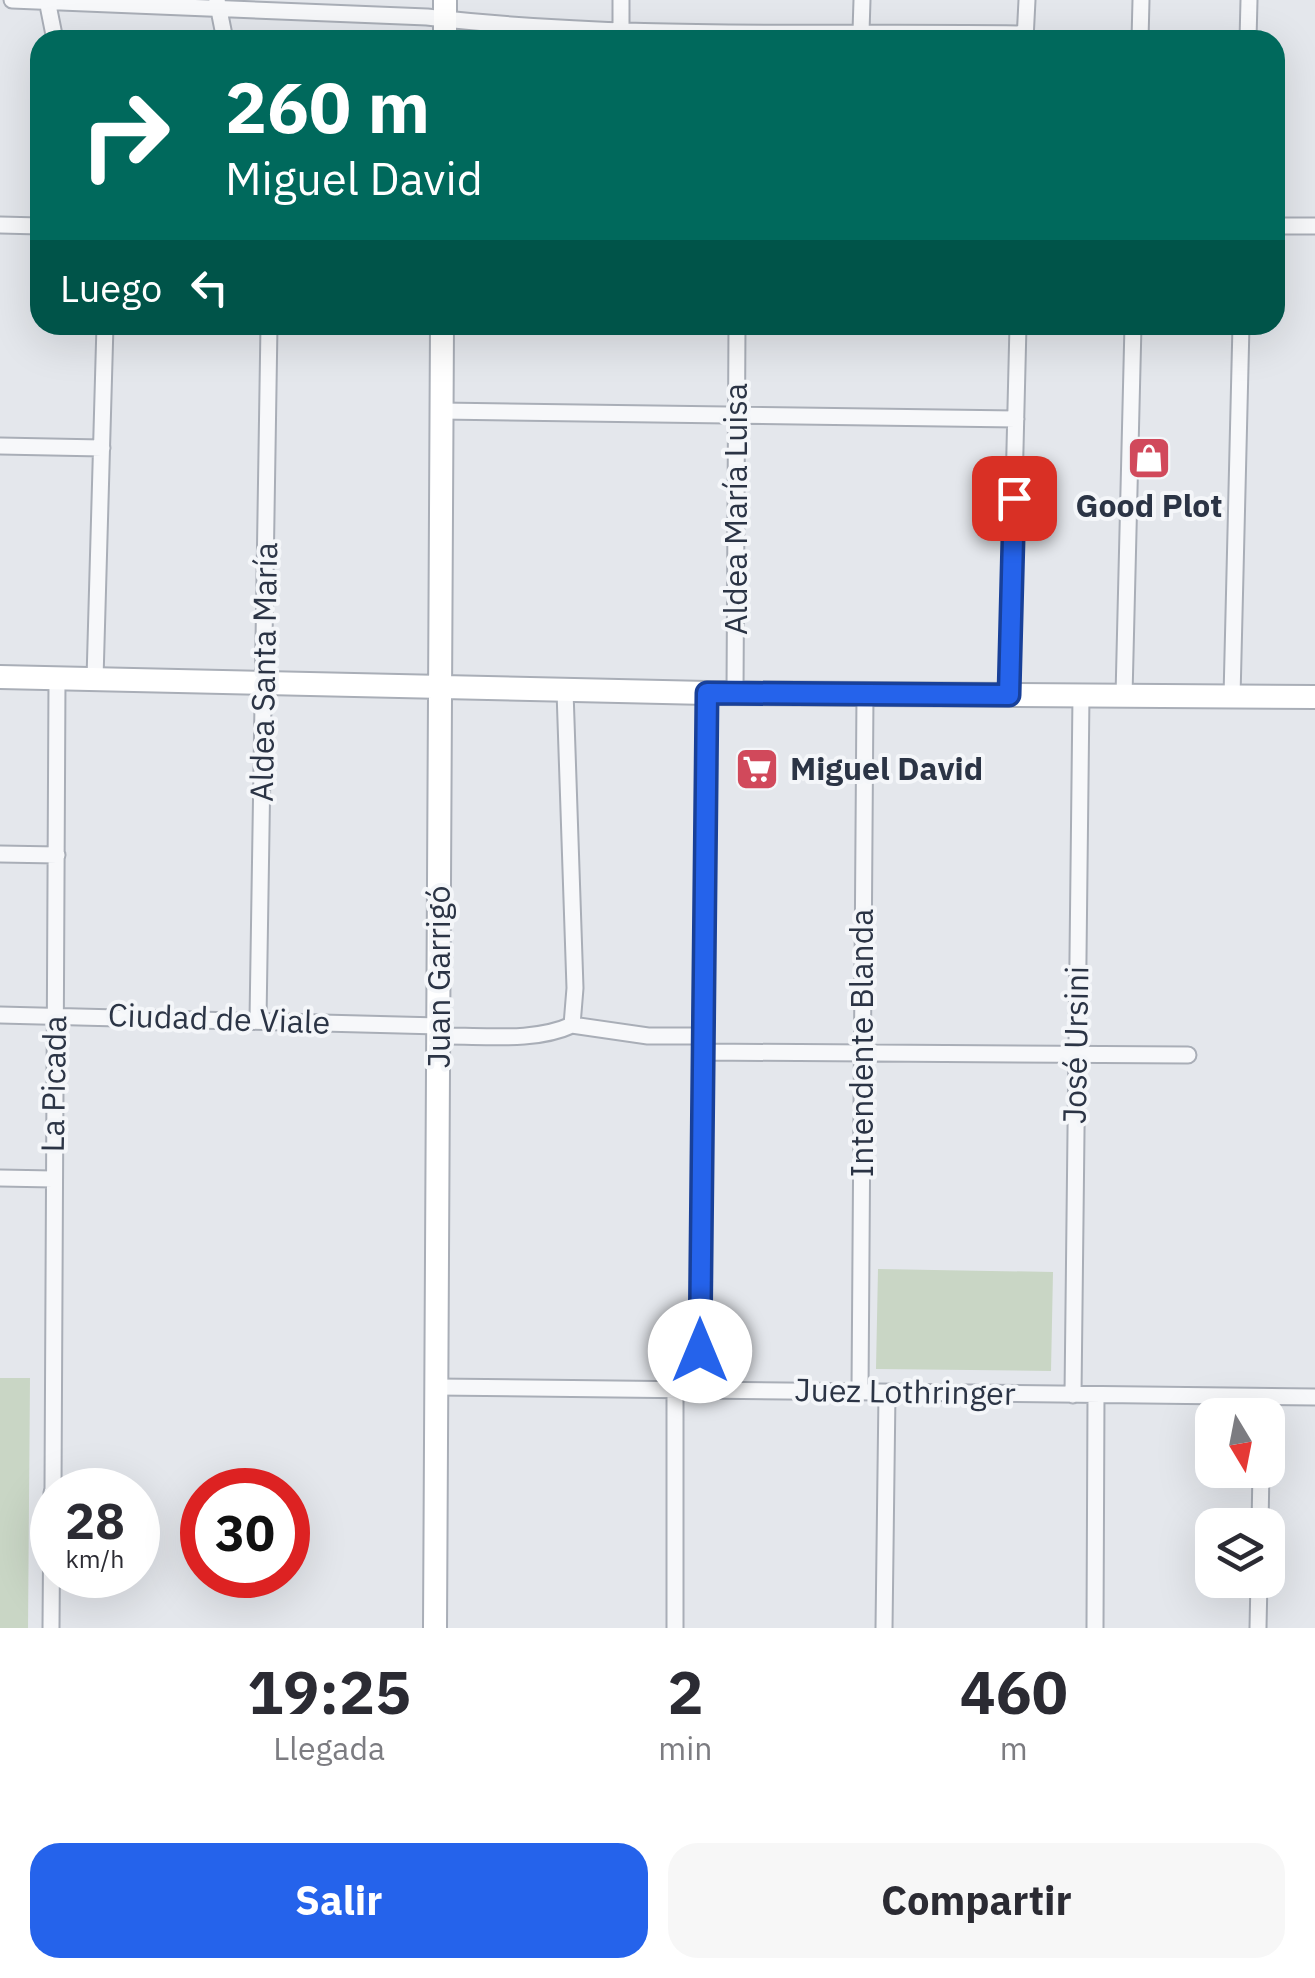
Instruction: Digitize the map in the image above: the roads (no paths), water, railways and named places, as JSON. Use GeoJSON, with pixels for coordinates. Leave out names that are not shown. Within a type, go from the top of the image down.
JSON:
{"type":"FeatureCollection","features":[{"type":"Feature","properties":{"kind":"street"},"geometry":{"type":"LineString","coordinates":[[12,0],[217,4],[469,23],[638,30]]}},
{"type":"Feature","properties":{"kind":"street"},"geometry":{"type":"LineString","coordinates":[[621,29],[622,0]]}},
{"type":"Feature","properties":{"kind":"street"},"geometry":{"type":"LineString","coordinates":[[861,30],[862,0]]}},
{"type":"Feature","properties":{"kind":"street"},"geometry":{"type":"LineString","coordinates":[[1025,30],[1026,0]]}},
{"type":"Feature","properties":{"kind":"street"},"geometry":{"type":"LineString","coordinates":[[1140,0],[1140,30]]}},
{"type":"Feature","properties":{"kind":"street"},"geometry":{"type":"LineString","coordinates":[[1248,30],[1249,0]]}},
{"type":"Feature","properties":{"kind":"street"},"geometry":{"type":"LineString","coordinates":[[46,1],[53,30]]}},
{"type":"Feature","properties":{"kind":"street"},"geometry":{"type":"LineString","coordinates":[[217,4],[223,30]]}},
{"type":"Feature","properties":{"kind":"street"},"geometry":{"type":"LineString","coordinates":[[0,225],[30,226]]}},
{"type":"Feature","properties":{"kind":"street"},"geometry":{"type":"LineString","coordinates":[[1285,226],[1315,226]]}},
{"type":"Feature","properties":{"kind":"street"},"geometry":{"type":"LineString","coordinates":[[95,680],[106,335]]}},
{"type":"Feature","properties":{"kind":"street","name":"Aldea Santa María"},"geometry":{"type":"LineString","coordinates":[[258,1020],[270,335]]}},
{"type":"Feature","properties":{"kind":"street","name":"Juan Garrigó"},"geometry":{"type":"LineString","coordinates":[[435,1628],[442,335]]}},
{"type":"Feature","properties":{"kind":"street","name":"Aldea María Luisa"},"geometry":{"type":"LineString","coordinates":[[734,693],[738,335]]}},
{"type":"Feature","properties":{"kind":"street"},"geometry":{"type":"LineString","coordinates":[[1009,695],[1018,335]]}},
{"type":"Feature","properties":{"kind":"street"},"geometry":{"type":"LineString","coordinates":[[1124,696],[1133,335]]}},
{"type":"Feature","properties":{"kind":"street"},"geometry":{"type":"LineString","coordinates":[[1232,697],[1241,335]]}},
{"type":"Feature","properties":{"kind":"street"},"geometry":{"type":"LineString","coordinates":[[442,411],[1016,418]]}},
{"type":"Feature","properties":{"kind":"street"},"geometry":{"type":"LineString","coordinates":[[0,446],[102,448]]}},
{"type":"Feature","properties":{"kind":"street"},"geometry":{"type":"LineString","coordinates":[[0,678],[707,693],[1315,698]]}},
{"type":"Feature","properties":{"kind":"street","name":"La Picada"},"geometry":{"type":"LineString","coordinates":[[52,1468],[57,679]]}},
{"type":"Feature","properties":{"kind":"street"},"geometry":{"type":"LineString","coordinates":[[564,690],[575,972],[572,1025],[702,1044],[862,1054],[1188,1055]]}},
{"type":"Feature","properties":{"kind":"street"},"geometry":{"type":"LineString","coordinates":[[700,1388],[707,693]]}},
{"type":"Feature","properties":{"kind":"street","name":"Intendente Blanda"},"geometry":{"type":"LineString","coordinates":[[860,1392],[865,694]]}},
{"type":"Feature","properties":{"kind":"street","name":"José Ursini"},"geometry":{"type":"LineString","coordinates":[[1073,1394],[1081,695]]}},
{"type":"Feature","properties":{"kind":"street"},"geometry":{"type":"LineString","coordinates":[[0,854],[56,854]]}},
{"type":"Feature","properties":{"kind":"street","name":"Ciudad de Viale"},"geometry":{"type":"LineString","coordinates":[[0,1014],[258,1020],[536,1035],[572,1025]]}},
{"type":"Feature","properties":{"kind":"street"},"geometry":{"type":"LineString","coordinates":[[0,1178],[53,1179]]}},
{"type":"Feature","properties":{"kind":"street","name":"Juez Lothringer"},"geometry":{"type":"LineString","coordinates":[[436,1387],[1315,1397]]}},
{"type":"Feature","properties":{"kind":"street"},"geometry":{"type":"LineString","coordinates":[[675,1628],[676,1389]]}},
{"type":"Feature","properties":{"kind":"street"},"geometry":{"type":"LineString","coordinates":[[884,1628],[886,1393]]}},
{"type":"Feature","properties":{"kind":"street"},"geometry":{"type":"LineString","coordinates":[[1095,1628],[1096,1395]]}},
{"type":"Feature","properties":{"kind":"street","name":"La Picada"},"geometry":{"type":"LineString","coordinates":[[51,1598],[51,1628]]}},
{"type":"Feature","properties":{"kind":"street"},"geometry":{"type":"LineString","coordinates":[[1258,1628],[1259,1598]]}},
{"type":"Feature","properties":{"kind":"place","name":"Good Plot"},"geometry":{"type":"Point","coordinates":[1149,458]}},
{"type":"Feature","properties":{"kind":"place","name":"Miguel David"},"geometry":{"type":"Point","coordinates":[757,769]}}]}
